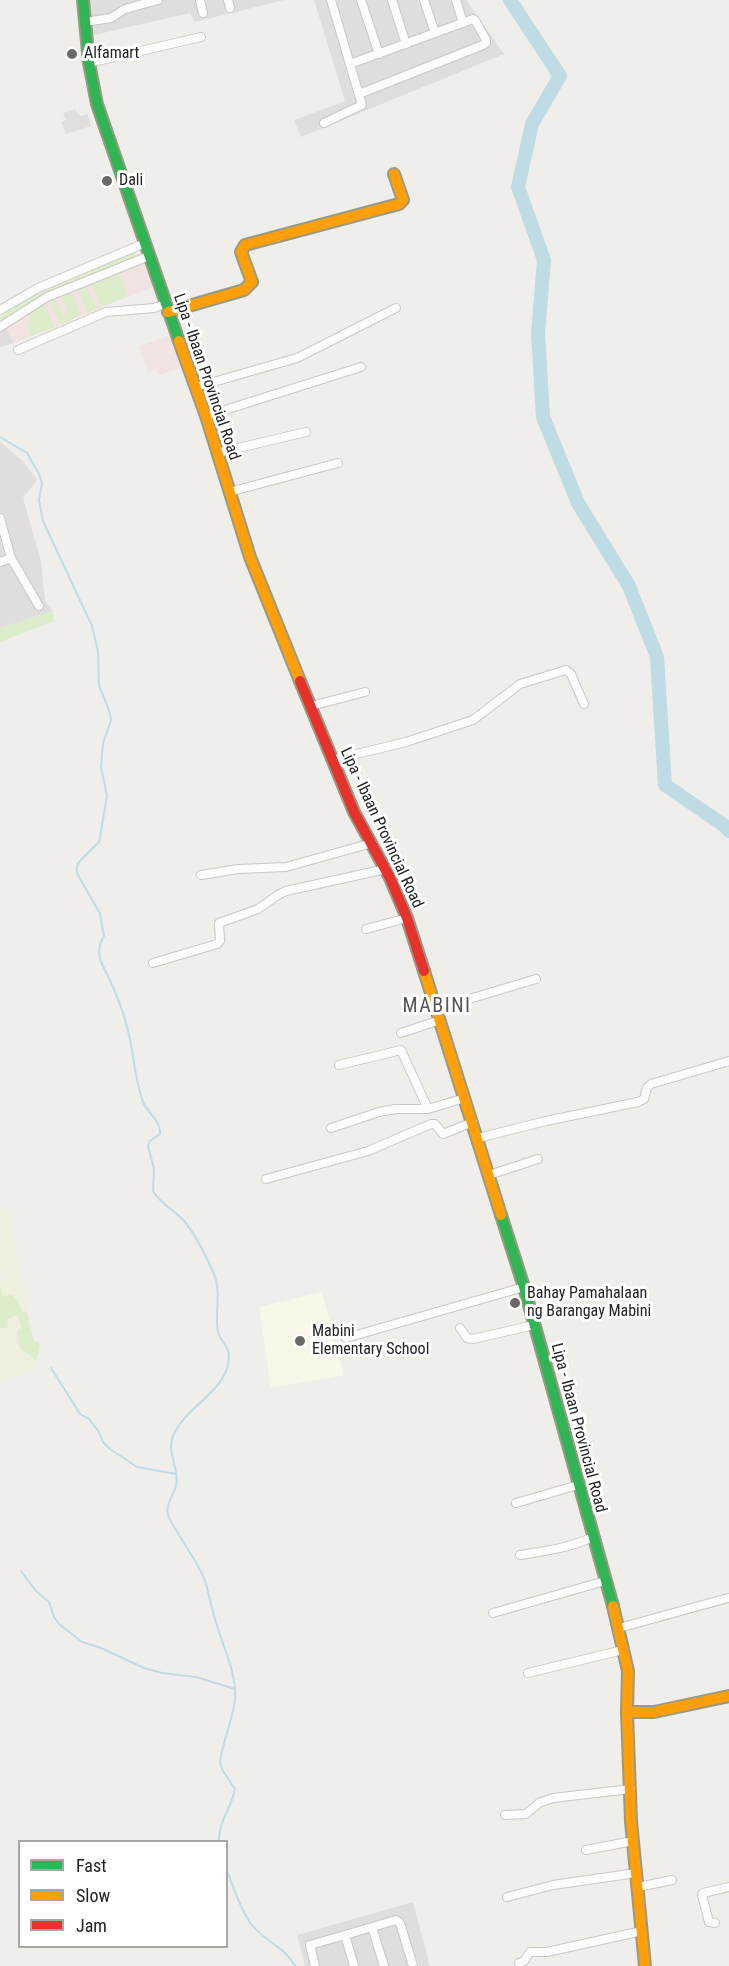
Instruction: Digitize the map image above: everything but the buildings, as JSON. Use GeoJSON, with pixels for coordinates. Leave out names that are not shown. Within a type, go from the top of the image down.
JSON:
{"type":"FeatureCollection","features":[{"type":"Feature","properties":{"kind":"main road","name":"Lipa - Ibaan Provincial Road"},"geometry":{"type":"LineString","coordinates":[[83,0],[89,63],[97,104],[206,416],[250,557],[345,792],[386,869],[406,918],[524,1287],[619,1628],[627,1671],[633,1841],[645,1966]]}},
{"type":"Feature","properties":{"kind":"main road"},"geometry":{"type":"LineString","coordinates":[[167,308],[249,287],[252,282],[242,252],[245,244],[399,204],[403,200],[394,174]]}},
{"type":"Feature","properties":{"kind":"main road"},"geometry":{"type":"LineString","coordinates":[[627,1712],[654,1712],[729,1696]]}},
{"type":"Feature","properties":{"kind":"street"},"geometry":{"type":"LineString","coordinates":[[85,22],[111,18],[125,9],[158,0]]}},
{"type":"Feature","properties":{"kind":"street"},"geometry":{"type":"LineString","coordinates":[[200,0],[203,14]]}},
{"type":"Feature","properties":{"kind":"street"},"geometry":{"type":"LineString","coordinates":[[324,123],[362,105],[331,0]]}},
{"type":"Feature","properties":{"kind":"street"},"geometry":{"type":"LineString","coordinates":[[361,0],[379,54]]}},
{"type":"Feature","properties":{"kind":"street"},"geometry":{"type":"LineString","coordinates":[[392,0],[406,44]]}},
{"type":"Feature","properties":{"kind":"street"},"geometry":{"type":"LineString","coordinates":[[424,0],[435,33]]}},
{"type":"Feature","properties":{"kind":"street"},"geometry":{"type":"LineString","coordinates":[[456,0],[462,23]]}},
{"type":"Feature","properties":{"kind":"street"},"geometry":{"type":"LineString","coordinates":[[350,64],[475,20],[486,43],[359,94]]}},
{"type":"Feature","properties":{"kind":"street"},"geometry":{"type":"LineString","coordinates":[[89,63],[201,37]]}},
{"type":"Feature","properties":{"kind":"street"},"geometry":{"type":"LineString","coordinates":[[0,310],[38,288],[145,243]]}},
{"type":"Feature","properties":{"kind":"street"},"geometry":{"type":"LineString","coordinates":[[0,327],[47,297],[149,256]]}},
{"type":"Feature","properties":{"kind":"street"},"geometry":{"type":"LineString","coordinates":[[18,350],[106,312],[167,308]]}},
{"type":"Feature","properties":{"kind":"street"},"geometry":{"type":"LineString","coordinates":[[196,387],[297,358],[396,308]]}},
{"type":"Feature","properties":{"kind":"street"},"geometry":{"type":"LineString","coordinates":[[206,416],[361,367]]}},
{"type":"Feature","properties":{"kind":"street"},"geometry":{"type":"LineString","coordinates":[[217,453],[306,432]]}},
{"type":"Feature","properties":{"kind":"street"},"geometry":{"type":"LineString","coordinates":[[229,492],[338,463]]}},
{"type":"Feature","properties":{"kind":"street"},"geometry":{"type":"LineString","coordinates":[[0,518],[11,558],[39,606]]}},
{"type":"Feature","properties":{"kind":"street"},"geometry":{"type":"LineString","coordinates":[[0,562],[11,558]]}},
{"type":"Feature","properties":{"kind":"street"},"geometry":{"type":"LineString","coordinates":[[332,760],[406,742],[473,720],[520,684],[566,670],[571,674],[584,704]]}},
{"type":"Feature","properties":{"kind":"street"},"geometry":{"type":"LineString","coordinates":[[311,706],[365,692]]}},
{"type":"Feature","properties":{"kind":"street"},"geometry":{"type":"LineString","coordinates":[[201,875],[238,869],[286,867],[372,843]]}},
{"type":"Feature","properties":{"kind":"street"},"geometry":{"type":"LineString","coordinates":[[153,963],[217,944],[220,941],[219,923],[258,909],[286,891],[386,869]]}},
{"type":"Feature","properties":{"kind":"street"},"geometry":{"type":"LineString","coordinates":[[366,929],[406,918]]}},
{"type":"Feature","properties":{"kind":"street"},"geometry":{"type":"LineString","coordinates":[[401,1033],[438,1015],[536,979]]}},
{"type":"Feature","properties":{"kind":"street"},"geometry":{"type":"LineString","coordinates":[[339,1065],[400,1050],[428,1108]]}},
{"type":"Feature","properties":{"kind":"street"},"geometry":{"type":"LineString","coordinates":[[478,1138],[638,1102],[644,1099],[647,1088],[651,1084],[729,1061]]}},
{"type":"Feature","properties":{"kind":"street"},"geometry":{"type":"LineString","coordinates":[[331,1128],[379,1112],[395,1109],[430,1109],[465,1098]]}},
{"type":"Feature","properties":{"kind":"street"},"geometry":{"type":"LineString","coordinates":[[266,1179],[368,1151],[431,1124],[435,1124],[443,1134],[473,1122]]}},
{"type":"Feature","properties":{"kind":"street"},"geometry":{"type":"LineString","coordinates":[[489,1175],[538,1159]]}},
{"type":"Feature","properties":{"kind":"street"},"geometry":{"type":"LineString","coordinates":[[346,1338],[524,1287]]}},
{"type":"Feature","properties":{"kind":"street"},"geometry":{"type":"LineString","coordinates":[[460,1328],[467,1338],[473,1339],[534,1325]]}},
{"type":"Feature","properties":{"kind":"street"},"geometry":{"type":"LineString","coordinates":[[516,1503],[578,1485]]}},
{"type":"Feature","properties":{"kind":"street"},"geometry":{"type":"LineString","coordinates":[[520,1555],[558,1550],[593,1537]]}},
{"type":"Feature","properties":{"kind":"street"},"geometry":{"type":"LineString","coordinates":[[493,1613],[605,1581]]}},
{"type":"Feature","properties":{"kind":"street"},"geometry":{"type":"LineString","coordinates":[[619,1628],[728,1598]]}},
{"type":"Feature","properties":{"kind":"street"},"geometry":{"type":"LineString","coordinates":[[528,1673],[623,1650]]}},
{"type":"Feature","properties":{"kind":"street"},"geometry":{"type":"LineString","coordinates":[[505,1815],[526,1814],[539,1803],[553,1798],[630,1789]]}},
{"type":"Feature","properties":{"kind":"street"},"geometry":{"type":"LineString","coordinates":[[586,1850],[633,1841]]}},
{"type":"Feature","properties":{"kind":"street"},"geometry":{"type":"LineString","coordinates":[[507,1897],[553,1885],[636,1873]]}},
{"type":"Feature","properties":{"kind":"street"},"geometry":{"type":"LineString","coordinates":[[638,1887],[672,1880]]}},
{"type":"Feature","properties":{"kind":"street"},"geometry":{"type":"LineString","coordinates":[[715,1923],[709,1922],[702,1895],[729,1887]]}},
{"type":"Feature","properties":{"kind":"street"},"geometry":{"type":"LineString","coordinates":[[397,1914],[413,1966]]}},
{"type":"Feature","properties":{"kind":"street"},"geometry":{"type":"LineString","coordinates":[[315,1966],[310,1945],[393,1920],[399,1922]]}},
{"type":"Feature","properties":{"kind":"street"},"geometry":{"type":"LineString","coordinates":[[372,1927],[384,1966]]}},
{"type":"Feature","properties":{"kind":"street"},"geometry":{"type":"LineString","coordinates":[[519,1963],[524,1961],[530,1952],[547,1952],[642,1931]]}},
{"type":"Feature","properties":{"kind":"street"},"geometry":{"type":"LineString","coordinates":[[345,1935],[354,1966]]}},
{"type":"Feature","properties":{"kind":"shaded area"},"geometry":{"type":"Polygon","coordinates":[[[90,0],[284,0],[195,22],[190,13],[90,36],[87,1],[90,0]]]}},
{"type":"Feature","properties":{"kind":"shaded area"},"geometry":{"type":"Polygon","coordinates":[[[314,0],[466,0],[504,54],[301,137],[294,120],[345,101],[314,0]]]}},
{"type":"Feature","properties":{"kind":"shaded area"},"geometry":{"type":"Polygon","coordinates":[[[75,109],[80,116],[88,114],[91,126],[66,134],[61,122],[66,120],[63,113],[75,109]]]}},
{"type":"Feature","properties":{"kind":"shaded area"},"geometry":{"type":"Polygon","coordinates":[[[149,257],[157,285],[14,343],[4,326],[29,309],[149,257]]]}},
{"type":"Feature","properties":{"kind":"shaded area"},"geometry":{"type":"Polygon","coordinates":[[[0,322],[7,330],[14,343],[0,347],[0,322]]]}},
{"type":"Feature","properties":{"kind":"shaded area"},"geometry":{"type":"Polygon","coordinates":[[[173,335],[187,366],[159,375],[156,370],[148,372],[139,346],[173,335]]]}},
{"type":"Feature","properties":{"kind":"shaded area"},"geometry":{"type":"Polygon","coordinates":[[[0,442],[23,461],[37,480],[23,498],[41,561],[45,601],[53,611],[0,628],[0,442]]]}},
{"type":"Feature","properties":{"kind":"shaded area","name":"Mabini Elementary School"},"geometry":{"type":"Polygon","coordinates":[[[322,1292],[344,1375],[271,1388],[259,1307],[322,1292]]]}},
{"type":"Feature","properties":{"kind":"shaded area"},"geometry":{"type":"Polygon","coordinates":[[[413,1902],[430,1966],[305,1966],[297,1935],[413,1902]]]}},
{"type":"Feature","properties":{"kind":"green space"},"geometry":{"type":"Polygon","coordinates":[[[132,252],[136,253],[136,256],[55,289],[0,321],[0,317],[26,299],[132,252]]]}},
{"type":"Feature","properties":{"kind":"green space"},"geometry":{"type":"Polygon","coordinates":[[[119,273],[128,296],[101,307],[91,284],[119,273]]]}},
{"type":"Feature","properties":{"kind":"green space"},"geometry":{"type":"Polygon","coordinates":[[[86,286],[97,309],[88,313],[77,289],[86,286]]]}},
{"type":"Feature","properties":{"kind":"green space"},"geometry":{"type":"Polygon","coordinates":[[[71,292],[81,315],[61,325],[50,302],[55,299],[63,315],[68,313],[61,297],[71,292]]]}},
{"type":"Feature","properties":{"kind":"green space"},"geometry":{"type":"Polygon","coordinates":[[[43,304],[55,327],[32,336],[28,326],[30,318],[28,314],[43,304]]]}},
{"type":"Feature","properties":{"kind":"green space"},"geometry":{"type":"Polygon","coordinates":[[[53,611],[54,621],[0,642],[0,628],[53,611]]]}},
{"type":"Feature","properties":{"kind":"green space"},"geometry":{"type":"Polygon","coordinates":[[[8,1208],[27,1312],[22,1311],[18,1301],[3,1296],[0,1285],[2,1272],[0,1272],[0,1210],[8,1208]]]}},
{"type":"Feature","properties":{"kind":"green space"},"geometry":{"type":"Polygon","coordinates":[[[0,1285],[3,1296],[12,1295],[18,1301],[22,1311],[27,1312],[34,1341],[39,1342],[40,1347],[36,1361],[19,1345],[17,1332],[21,1327],[18,1315],[7,1319],[8,1327],[0,1329],[0,1285]]]}},
{"type":"Feature","properties":{"kind":"green space"},"geometry":{"type":"Polygon","coordinates":[[[18,1315],[23,1352],[36,1361],[34,1371],[0,1381],[0,1329],[7,1327],[6,1319],[18,1315]]]}},
{"type":"Feature","properties":{"kind":"waterway"},"geometry":{"type":"LineString","coordinates":[[510,0],[560,76],[532,124],[518,187],[544,260],[538,333],[543,417],[578,503],[629,586],[657,657],[665,785],[729,831]]}},
{"type":"Feature","properties":{"kind":"waterway"},"geometry":{"type":"LineString","coordinates":[[0,437],[27,453],[39,474],[42,483],[39,500],[43,521],[92,626],[98,651],[99,686],[111,720],[103,743],[101,767],[107,796],[99,842],[79,862],[77,873],[100,914],[104,936],[99,947],[100,958],[124,1017],[143,1102],[160,1129],[160,1134],[150,1141],[148,1146],[154,1169],[153,1191],[185,1222],[211,1268],[217,1288],[218,1332],[229,1352],[227,1368],[222,1379],[179,1425],[173,1436],[171,1449],[177,1479],[167,1511],[204,1578],[234,1680],[235,1700],[220,1762],[235,1789],[223,1821],[219,1840]]}},
{"type":"Feature","properties":{"kind":"waterway"},"geometry":{"type":"LineString","coordinates":[[51,1368],[80,1414],[89,1419],[110,1449],[137,1467],[176,1474]]}},
{"type":"Feature","properties":{"kind":"waterway"},"geometry":{"type":"LineString","coordinates":[[21,1571],[35,1590],[49,1602],[59,1624],[82,1642],[101,1648],[144,1668],[162,1673],[196,1677],[235,1689]]}},
{"type":"Feature","properties":{"kind":"waterway"},"geometry":{"type":"LineString","coordinates":[[228,1873],[251,1924],[286,1954],[295,1966]]}},
{"type":"Feature","properties":{"kind":"traffic: fast"},"geometry":{"type":"LineString","coordinates":[[83,0],[89,63],[97,104],[179,341]]}},
{"type":"Feature","properties":{"kind":"traffic: fast"},"geometry":{"type":"LineString","coordinates":[[501,1215],[524,1287],[613,1606]]}},
{"type":"Feature","properties":{"kind":"traffic: slow"},"geometry":{"type":"LineString","coordinates":[[168,312],[244,290],[252,282],[241,252],[245,245],[399,204],[403,200],[394,174]]}},
{"type":"Feature","properties":{"kind":"traffic: slow"},"geometry":{"type":"LineString","coordinates":[[179,341],[206,416],[250,557],[300,681]]}},
{"type":"Feature","properties":{"kind":"traffic: slow"},"geometry":{"type":"LineString","coordinates":[[424,971],[501,1215]]}},
{"type":"Feature","properties":{"kind":"traffic: slow"},"geometry":{"type":"LineString","coordinates":[[613,1606],[628,1671],[627,1712],[631,1821],[645,1966]]}},
{"type":"Feature","properties":{"kind":"traffic: slow"},"geometry":{"type":"LineString","coordinates":[[627,1712],[654,1712],[729,1696]]}},
{"type":"Feature","properties":{"kind":"traffic: jam"},"geometry":{"type":"LineString","coordinates":[[300,681],[354,812],[390,878],[407,918],[424,971]]}},
{"type":"Feature","properties":{"kind":"place","name":"Alfamart"},"geometry":{"type":"Point","coordinates":[72,54]}},
{"type":"Feature","properties":{"kind":"place","name":"Dali"},"geometry":{"type":"Point","coordinates":[107,181]}},
{"type":"Feature","properties":{"kind":"place","name":"Bahay Pamahalaan ng Barangay Mabini"},"geometry":{"type":"Point","coordinates":[515,1303]}},
{"type":"Feature","properties":{"kind":"place","name":"Mabini Elementary School"},"geometry":{"type":"Point","coordinates":[300,1341]}},
{"type":"Feature","properties":{"kind":"district","name":"MABINI"},"geometry":{"type":"Point","coordinates":[437,1007]}}]}
